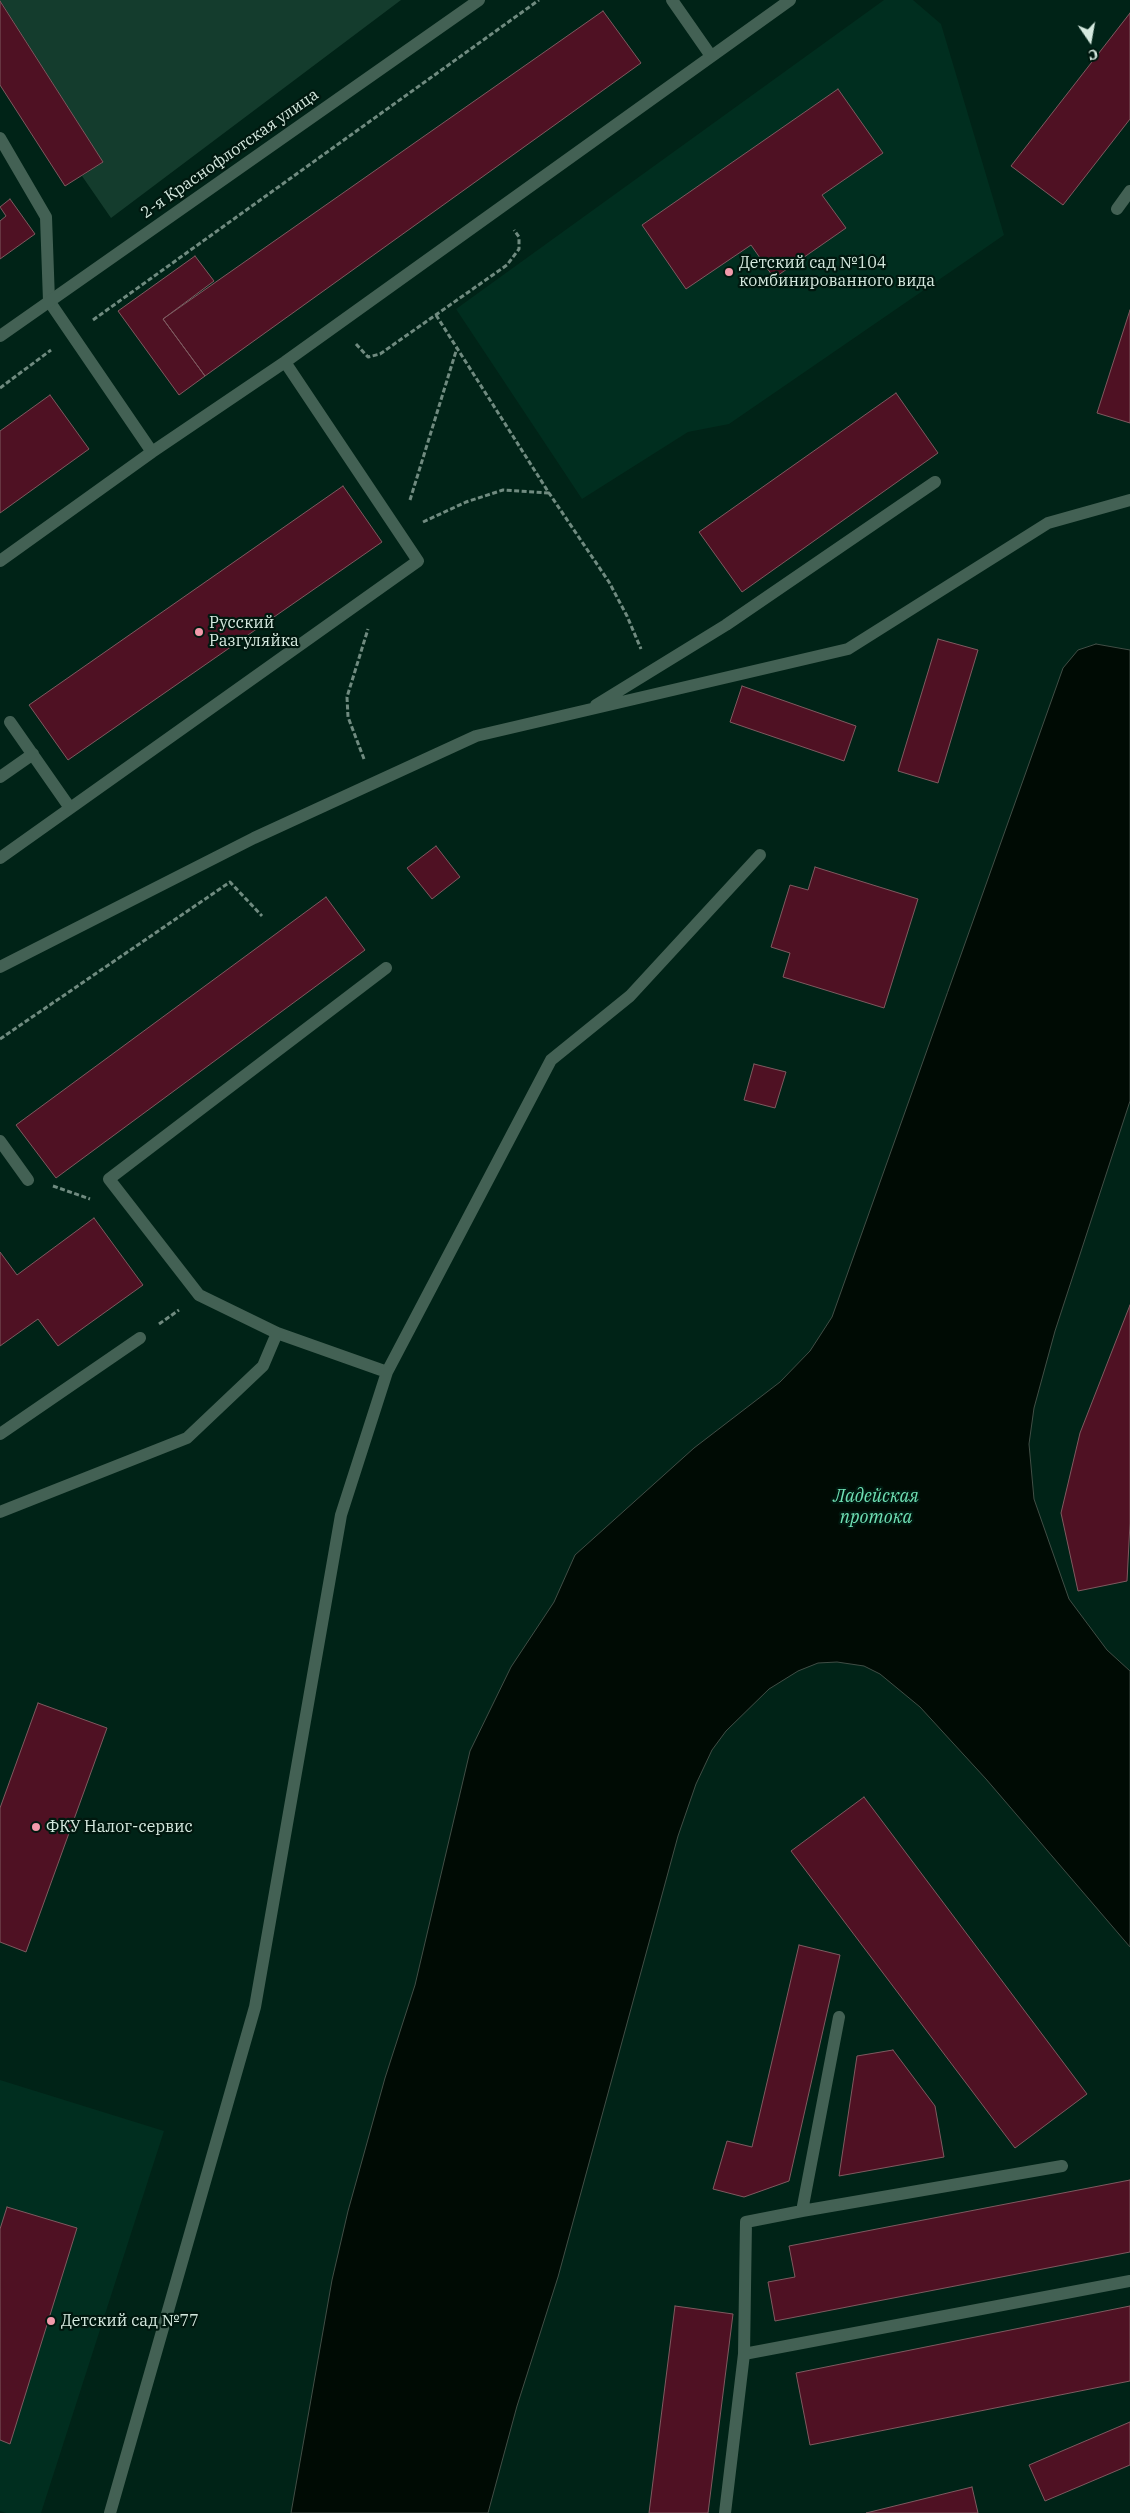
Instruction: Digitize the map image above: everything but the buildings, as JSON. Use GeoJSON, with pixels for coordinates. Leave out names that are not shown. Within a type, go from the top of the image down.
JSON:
{"type":"FeatureCollection","features":[{"type":"Feature","properties":{"kind":"street","name":"2-я Краснофлотская улица"},"geometry":{"type":"LineString","coordinates":[[0,336],[479,0]]}},
{"type":"Feature","properties":{"kind":"street"},"geometry":{"type":"LineString","coordinates":[[672,0],[711,56]]}},
{"type":"Feature","properties":{"kind":"street"},"geometry":{"type":"LineString","coordinates":[[0,561],[152,452],[340,323],[790,0]]}},
{"type":"Feature","properties":{"kind":"street"},"geometry":{"type":"LineString","coordinates":[[0,138],[46,217],[49,301],[152,452]]}},
{"type":"Feature","properties":{"kind":"street"},"geometry":{"type":"LineString","coordinates":[[1117,209],[1130,192]]}},
{"type":"Feature","properties":{"kind":"street"},"geometry":{"type":"LineString","coordinates":[[0,858],[418,561],[285,362]]}},
{"type":"Feature","properties":{"kind":"street"},"geometry":{"type":"LineString","coordinates":[[585,712],[726,625],[935,482]]}},
{"type":"Feature","properties":{"kind":"street"},"geometry":{"type":"LineString","coordinates":[[0,967],[254,838],[476,736],[848,649],[1048,523],[1130,500]]}},
{"type":"Feature","properties":{"kind":"street"},"geometry":{"type":"LineString","coordinates":[[10,722],[70,808]]}},
{"type":"Feature","properties":{"kind":"street"},"geometry":{"type":"LineString","coordinates":[[0,777],[33,754]]}},
{"type":"Feature","properties":{"kind":"street"},"geometry":{"type":"LineString","coordinates":[[110,2513],[255,2008],[341,1515],[387,1372],[551,1060],[630,996],[760,855]]}},
{"type":"Feature","properties":{"kind":"street"},"geometry":{"type":"LineString","coordinates":[[386,968],[109,1179],[199,1295],[277,1333],[387,1372]]}},
{"type":"Feature","properties":{"kind":"street"},"geometry":{"type":"LineString","coordinates":[[0,1141],[28,1180]]}},
{"type":"Feature","properties":{"kind":"street"},"geometry":{"type":"LineString","coordinates":[[0,1512],[187,1438],[263,1366],[277,1333]]}},
{"type":"Feature","properties":{"kind":"street"},"geometry":{"type":"LineString","coordinates":[[0,1434],[140,1338]]}},
{"type":"Feature","properties":{"kind":"street"},"geometry":{"type":"LineString","coordinates":[[802,2211],[839,2017]]}},
{"type":"Feature","properties":{"kind":"street"},"geometry":{"type":"LineString","coordinates":[[725,2513],[744,2354],[746,2222],[1062,2166]]}},
{"type":"Feature","properties":{"kind":"street"},"geometry":{"type":"LineString","coordinates":[[744,2354],[1130,2281]]}},
{"type":"Feature","properties":{"kind":"path"},"geometry":{"type":"LineString","coordinates":[[0,388],[539,0]]}},
{"type":"Feature","properties":{"kind":"path"},"geometry":{"type":"LineString","coordinates":[[340,323],[363,354],[368,357],[380,354],[508,265],[518,249],[519,237],[499,209]]}},
{"type":"Feature","properties":{"kind":"path"},"geometry":{"type":"LineString","coordinates":[[436,315],[549,493],[609,582],[627,616],[650,672]]}},
{"type":"Feature","properties":{"kind":"path"},"geometry":{"type":"LineString","coordinates":[[399,533],[457,348]]}},
{"type":"Feature","properties":{"kind":"path"},"geometry":{"type":"LineString","coordinates":[[399,533],[466,502],[503,490],[549,493]]}},
{"type":"Feature","properties":{"kind":"path"},"geometry":{"type":"LineString","coordinates":[[374,783],[348,717],[348,697],[381,588]]}},
{"type":"Feature","properties":{"kind":"path"},"geometry":{"type":"LineString","coordinates":[[0,1039],[230,882],[262,916]]}},
{"type":"Feature","properties":{"kind":"path"},"geometry":{"type":"LineString","coordinates":[[28,1180],[70,1190],[94,1201]]}},
{"type":"Feature","properties":{"kind":"path"},"geometry":{"type":"LineString","coordinates":[[140,1338],[199,1295]]}},
{"type":"Feature","properties":{"kind":"path"},"geometry":{"type":"LineString","coordinates":[[172,1303],[178,1311]]}},
{"type":"Feature","properties":{"kind":"shaded area"},"geometry":{"type":"Polygon","coordinates":[[[0,0],[401,0],[111,218],[82,176],[103,162],[0,0]]]}},
{"type":"Feature","properties":{"kind":"shaded area","name":"Детский сад №104 комбинированного вида"},"geometry":{"type":"Polygon","coordinates":[[[884,0],[913,0],[941,24],[1004,235],[729,424],[688,432],[582,499],[456,309],[884,0]]]}},
{"type":"Feature","properties":{"kind":"shaded area","name":"Детский сад №77"},"geometry":{"type":"Polygon","coordinates":[[[0,2080],[164,2131],[41,2513],[6,2513],[0,2511],[0,2080]]]}},
{"type":"Feature","properties":{"kind":"water","name":"Ладейская протока"},"geometry":{"type":"Polygon","coordinates":[[[1096,644],[1130,650],[1130,1101],[1055,1331],[1034,1408],[1029,1444],[1034,1499],[1069,1599],[1107,1650],[1130,1671],[1130,1947],[986,1779],[920,1707],[880,1674],[864,1666],[837,1662],[818,1663],[798,1671],[769,1689],[726,1731],[712,1750],[696,1784],[678,1836],[558,2277],[517,2406],[488,2513],[291,2513],[332,2280],[348,2211],[385,2078],[415,1985],[470,1751],[511,1667],[554,1602],[575,1555],[694,1448],[780,1382],[810,1351],[832,1317],[1063,668],[1078,650],[1096,644]]]}},
{"type":"Feature","properties":{"kind":"place","name":"Детский сад №104 комбинированного вида"},"geometry":{"type":"Point","coordinates":[729,272]}},
{"type":"Feature","properties":{"kind":"place","name":"Русский Разгуляйка"},"geometry":{"type":"Point","coordinates":[199,632]}},
{"type":"Feature","properties":{"kind":"place","name":"ФКУ Налог-сервис"},"geometry":{"type":"Point","coordinates":[36,1827]}},
{"type":"Feature","properties":{"kind":"place","name":"Детский сад №77"},"geometry":{"type":"Point","coordinates":[51,2321]}}]}
